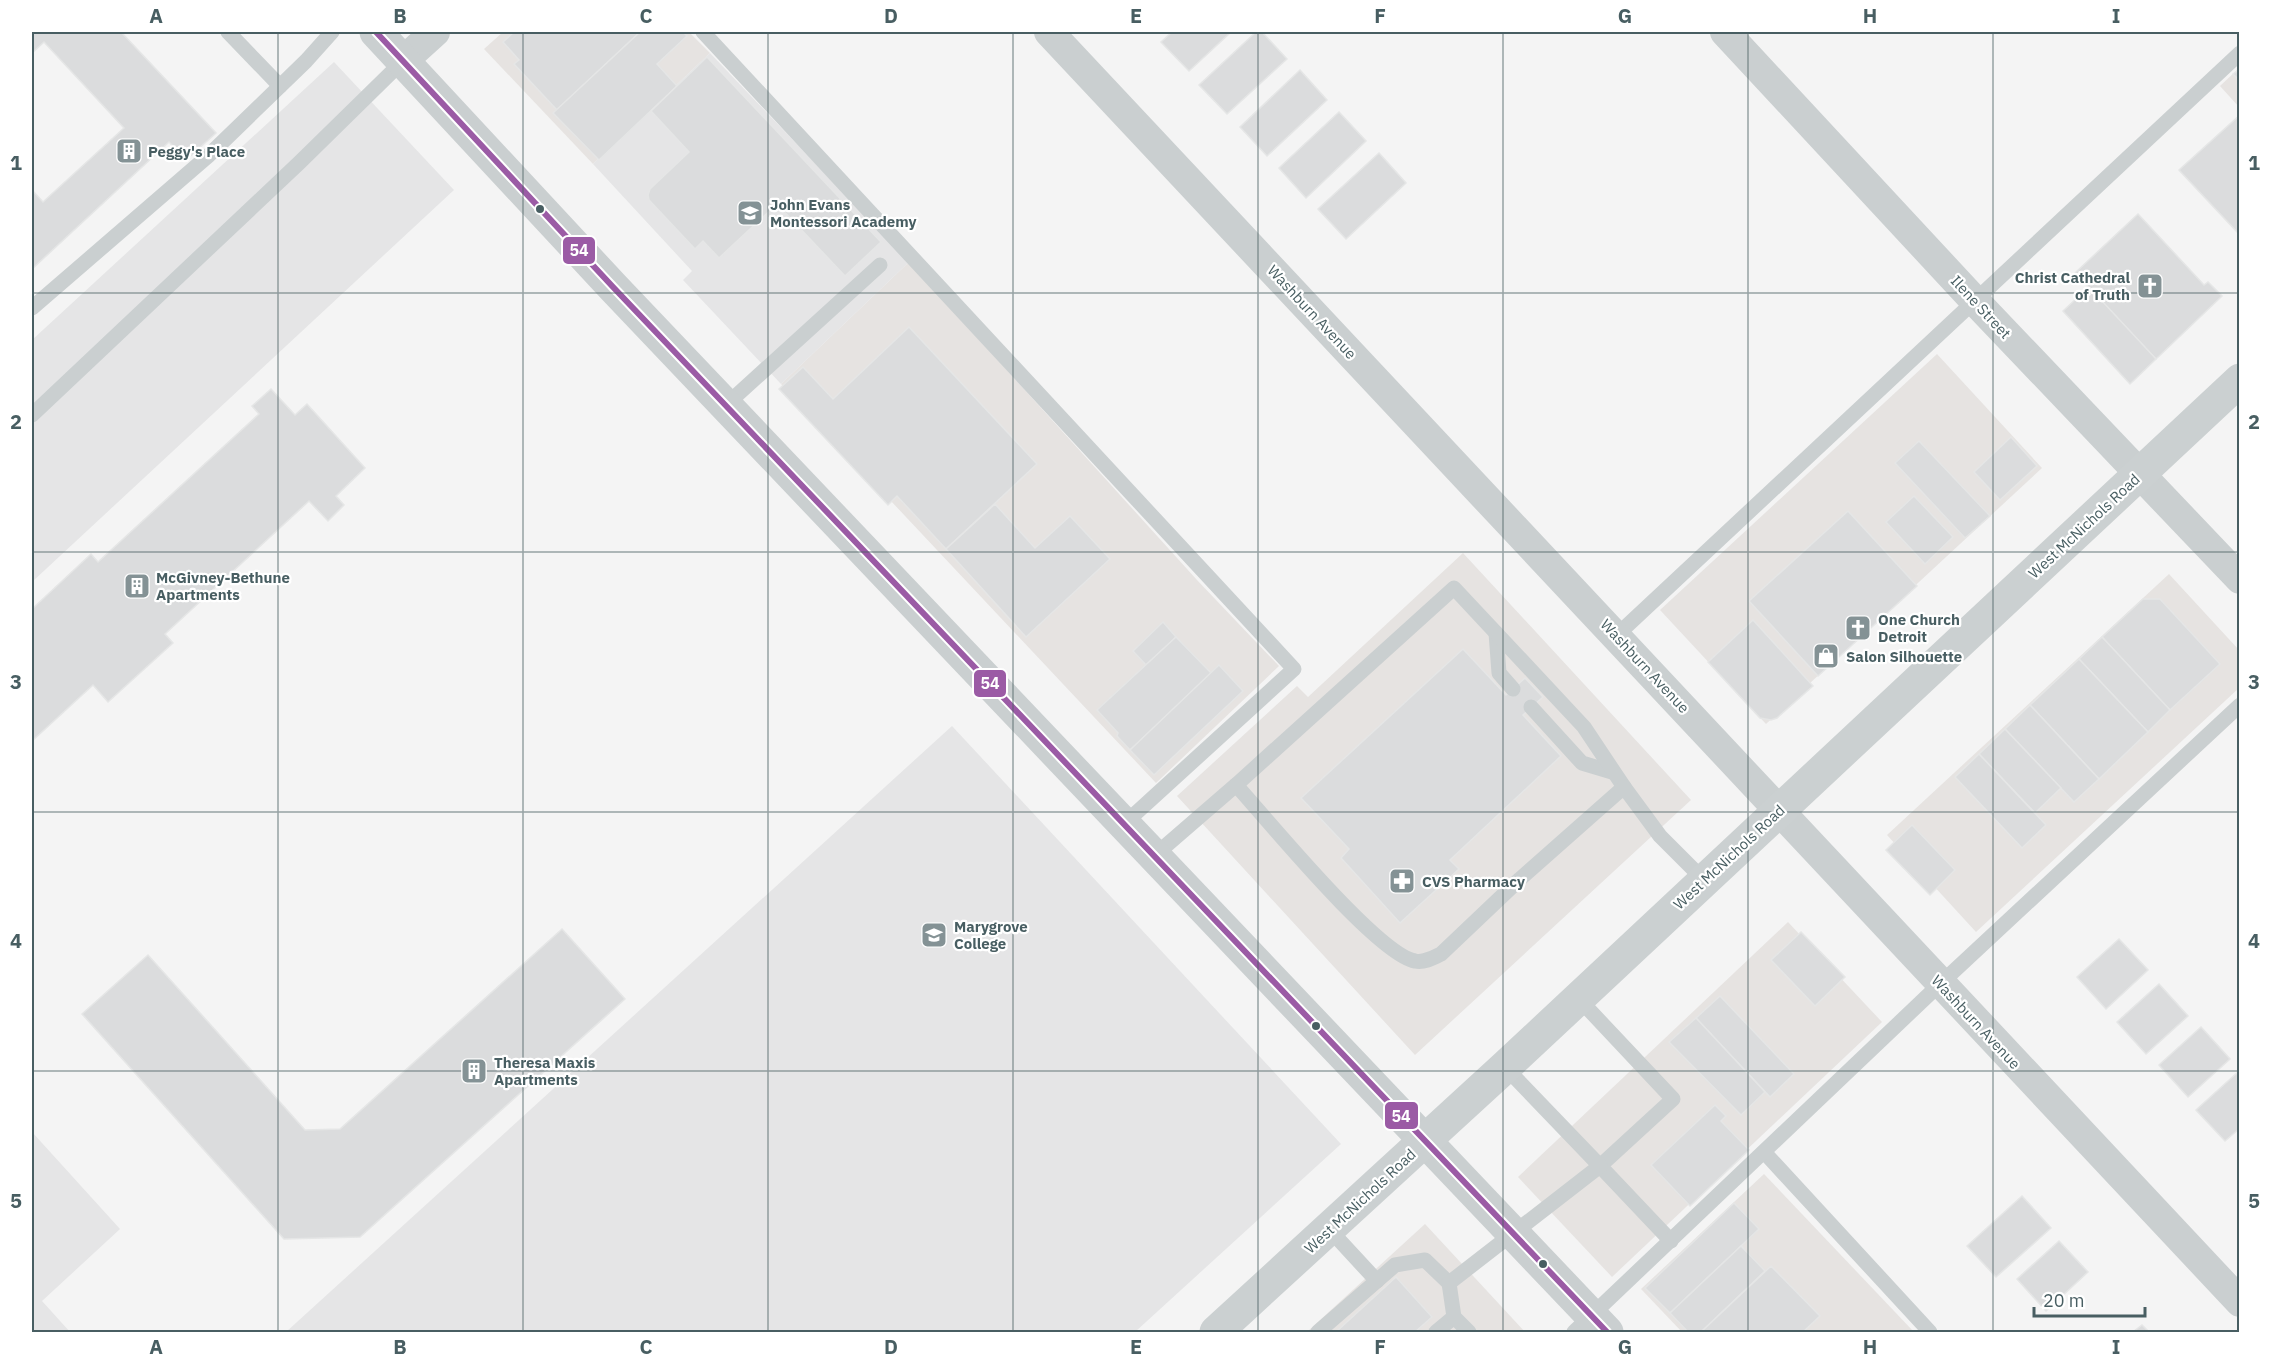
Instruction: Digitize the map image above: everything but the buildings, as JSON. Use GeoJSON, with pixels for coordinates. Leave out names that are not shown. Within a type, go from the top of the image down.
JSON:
{"type":"FeatureCollection","features":[{"type":"Feature","properties":{"kind":"main road","name":"West McNichols Road"},"geometry":{"type":"LineString","coordinates":[[1216,1332],[1505,1067],[2240,380]]}},
{"type":"Feature","properties":{"kind":"street"},"geometry":{"type":"LineString","coordinates":[[376,32],[726,405],[1514,1234],[1591,1327]]}},
{"type":"Feature","properties":{"kind":"street"},"geometry":{"type":"LineString","coordinates":[[403,61],[435,32]]}},
{"type":"Feature","properties":{"kind":"street","name":"Washburn Avenue"},"geometry":{"type":"LineString","coordinates":[[1049,32],[2240,1302]]}},
{"type":"Feature","properties":{"kind":"street","name":"Ilene Street"},"geometry":{"type":"LineString","coordinates":[[1725,32],[1974,300],[2240,579]]}},
{"type":"Feature","properties":{"kind":"lane"},"geometry":{"type":"LineString","coordinates":[[228,32],[280,86]]}},
{"type":"Feature","properties":{"kind":"lane"},"geometry":{"type":"LineString","coordinates":[[32,308],[208,156],[332,32]]}},
{"type":"Feature","properties":{"kind":"lane"},"geometry":{"type":"LineString","coordinates":[[703,32],[1293,669],[1124,824]]}},
{"type":"Feature","properties":{"kind":"lane"},"geometry":{"type":"LineString","coordinates":[[1616,636],[2240,53]]}},
{"type":"Feature","properties":{"kind":"lane"},"geometry":{"type":"LineString","coordinates":[[32,415],[299,163],[403,61]]}},
{"type":"Feature","properties":{"kind":"lane"},"geometry":{"type":"LineString","coordinates":[[726,405],[880,265]]}},
{"type":"Feature","properties":{"kind":"lane"},"geometry":{"type":"LineString","coordinates":[[1154,856],[1454,588],[1584,728],[1612,772],[1660,836],[1704,880]]}},
{"type":"Feature","properties":{"kind":"lane"},"geometry":{"type":"LineString","coordinates":[[1496,633],[1499,673],[1513,689]]}},
{"type":"Feature","properties":{"kind":"lane"},"geometry":{"type":"LineString","coordinates":[[1591,1327],[1671,1242],[1764,1152],[1940,984],[2240,705]]}},
{"type":"Feature","properties":{"kind":"lane"},"geometry":{"type":"LineString","coordinates":[[1531,708],[1582,763],[1612,772]]}},
{"type":"Feature","properties":{"kind":"lane"},"geometry":{"type":"LineString","coordinates":[[1236,784],[1355,917],[1394,950],[1415,961],[1428,960],[1441,954],[1624,787]]}},
{"type":"Feature","properties":{"kind":"lane"},"geometry":{"type":"LineString","coordinates":[[1449,1282],[1600,1166],[1673,1099],[1578,998]]}},
{"type":"Feature","properties":{"kind":"lane"},"geometry":{"type":"LineString","coordinates":[[1505,1067],[1671,1242]]}},
{"type":"Feature","properties":{"kind":"lane"},"geometry":{"type":"LineString","coordinates":[[1764,1152],[1930,1332]]}},
{"type":"Feature","properties":{"kind":"lane"},"geometry":{"type":"LineString","coordinates":[[1329,1229],[1375,1287]]}},
{"type":"Feature","properties":{"kind":"lane"},"geometry":{"type":"LineString","coordinates":[[1318,1332],[1340,1321],[1395,1265],[1425,1260],[1449,1282],[1454,1317],[1469,1332]]}},
{"type":"Feature","properties":{"kind":"lane"},"geometry":{"type":"LineString","coordinates":[[1436,1332],[1454,1317]]}},
{"type":"Feature","properties":{"kind":"shaded area"},"geometry":{"type":"Polygon","coordinates":[[[503,32],[689,32],[710,53],[593,164],[484,49],[503,32]]]}},
{"type":"Feature","properties":{"kind":"shaded area","name":"John Evans Montessori Academy"},"geometry":{"type":"Polygon","coordinates":[[[710,53],[909,262],[781,384],[683,280],[692,271],[593,164],[710,53]]]}},
{"type":"Feature","properties":{"kind":"shaded area"},"geometry":{"type":"Polygon","coordinates":[[[334,62],[454,190],[32,582],[32,340],[334,62]]]}},
{"type":"Feature","properties":{"kind":"shaded area"},"geometry":{"type":"Polygon","coordinates":[[[2239,68],[2239,107],[2220,86],[2239,68]]]}},
{"type":"Feature","properties":{"kind":"shaded area"},"geometry":{"type":"Polygon","coordinates":[[[909,262],[1197,580],[1279,666],[1156,783],[781,384],[909,262]]]}},
{"type":"Feature","properties":{"kind":"shaded area"},"geometry":{"type":"Polygon","coordinates":[[[1937,354],[2042,468],[1766,724],[1660,610],[1937,354]]]}},
{"type":"Feature","properties":{"kind":"shaded area"},"geometry":{"type":"Polygon","coordinates":[[[1463,553],[1691,800],[1415,1055],[1177,796],[1297,686],[1308,697],[1463,553]]]}},
{"type":"Feature","properties":{"kind":"shaded area"},"geometry":{"type":"Polygon","coordinates":[[[2169,574],[2239,650],[2239,688],[1976,932],[1887,835],[2169,574]]]}},
{"type":"Feature","properties":{"kind":"shaded area","name":"Marygrove College"},"geometry":{"type":"Polygon","coordinates":[[[952,726],[1341,1144],[1135,1332],[286,1332],[952,726]]]}},
{"type":"Feature","properties":{"kind":"shaded area"},"geometry":{"type":"Polygon","coordinates":[[[1788,922],[1882,1022],[1612,1277],[1518,1177],[1788,922]]]}},
{"type":"Feature","properties":{"kind":"shaded area"},"geometry":{"type":"Polygon","coordinates":[[[32,1132],[120,1229],[42,1301],[70,1332],[32,1332],[32,1132]]]}},
{"type":"Feature","properties":{"kind":"shaded area"},"geometry":{"type":"Polygon","coordinates":[[[1764,1174],[1914,1332],[1682,1332],[1641,1289],[1764,1174]]]}},
{"type":"Feature","properties":{"kind":"shaded area"},"geometry":{"type":"Polygon","coordinates":[[[1425,1224],[1525,1332],[1307,1332],[1425,1224]]]}},
{"type":"Feature","properties":{"kind":"transit line","name":"54"},"geometry":{"type":"LineString","coordinates":[[376,32],[613,287],[1607,1332]]}},
{"type":"Feature","properties":{"kind":"place","name":"Peggy's Place"},"geometry":{"type":"Point","coordinates":[129,151]}},
{"type":"Feature","properties":{"kind":"place","name":"John Evans Montessori Academy"},"geometry":{"type":"Point","coordinates":[750,213]}},
{"type":"Feature","properties":{"kind":"place","name":"Christ Cathedral of Truth"},"geometry":{"type":"Point","coordinates":[2150,286]}},
{"type":"Feature","properties":{"kind":"place","name":"McGivney-Bethune Apartments"},"geometry":{"type":"Point","coordinates":[137,586]}},
{"type":"Feature","properties":{"kind":"place","name":"One Church Detroit"},"geometry":{"type":"Point","coordinates":[1858,628]}},
{"type":"Feature","properties":{"kind":"place","name":"Salon Silhouette"},"geometry":{"type":"Point","coordinates":[1826,656]}},
{"type":"Feature","properties":{"kind":"place","name":"CVS Pharmacy"},"geometry":{"type":"Point","coordinates":[1402,881]}},
{"type":"Feature","properties":{"kind":"place","name":"Marygrove College"},"geometry":{"type":"Point","coordinates":[934,935]}},
{"type":"Feature","properties":{"kind":"place","name":"Theresa Maxis Apartments"},"geometry":{"type":"Point","coordinates":[474,1071]}}]}
